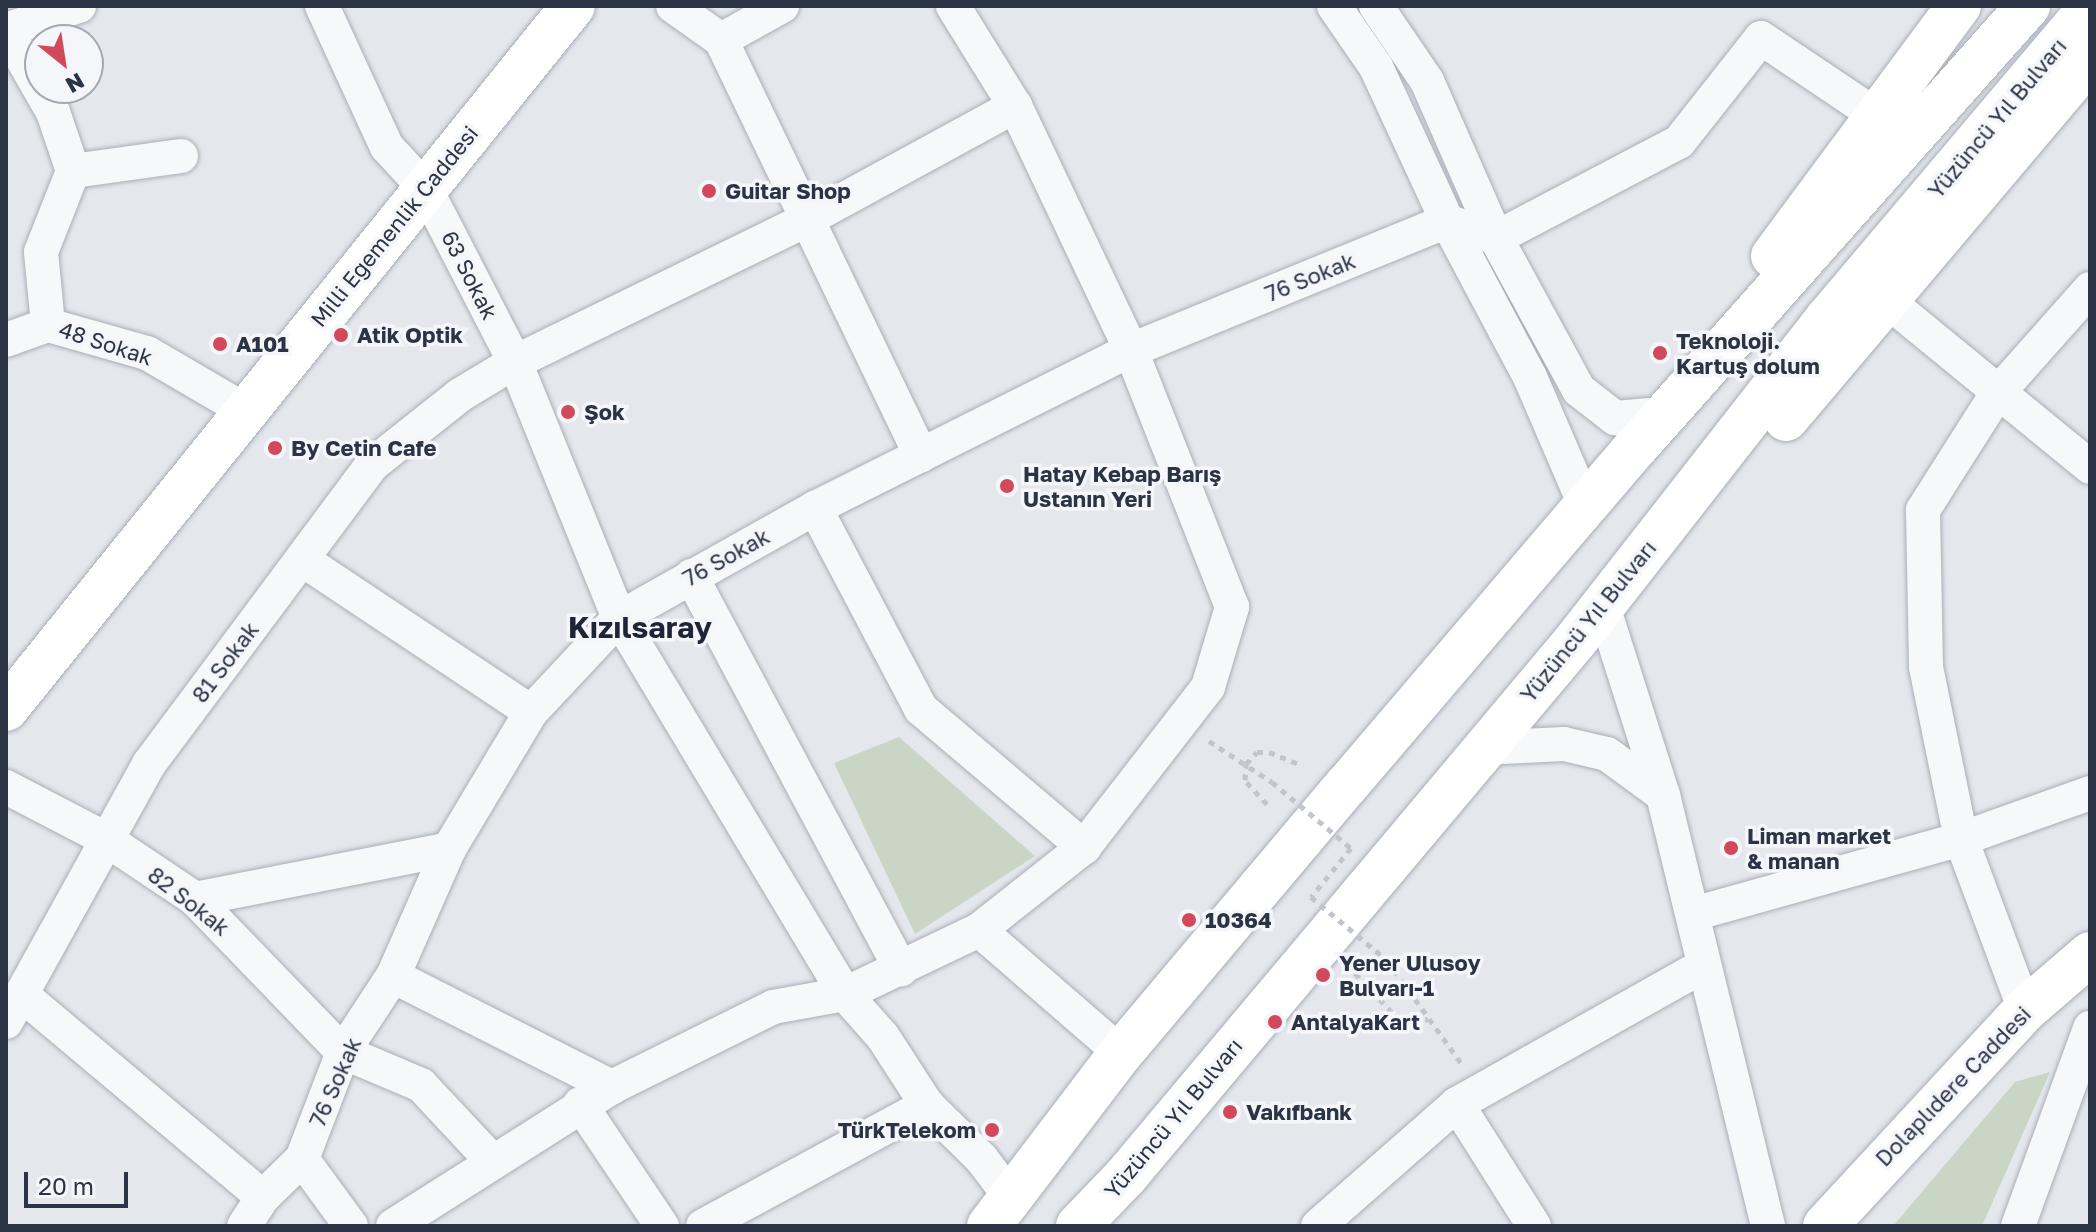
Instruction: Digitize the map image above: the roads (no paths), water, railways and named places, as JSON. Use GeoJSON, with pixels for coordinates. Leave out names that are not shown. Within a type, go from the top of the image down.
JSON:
{"type":"FeatureCollection","features":[{"type":"Feature","properties":{"kind":"main road","name":"Milli Egemenlik Caddesi"},"geometry":{"type":"LineString","coordinates":[[6,709],[243,409],[573,6]]}},
{"type":"Feature","properties":{"kind":"main road"},"geometry":{"type":"LineString","coordinates":[[975,1226],[1009,1195],[1121,1053],[1586,507],[1874,114],[1959,6]]}},
{"type":"Feature","properties":{"kind":"main road"},"geometry":{"type":"LineString","coordinates":[[1644,430],[2028,6]]}},
{"type":"Feature","properties":{"kind":"main road","name":"Yüzüncü Yıl Bulvarı"},"geometry":{"type":"LineString","coordinates":[[1078,1226],[1126,1176],[1481,748],[1592,631],[1827,319],[2090,8]]}},
{"type":"Feature","properties":{"kind":"main road"},"geometry":{"type":"LineString","coordinates":[[1592,631],[1701,523],[1885,299],[2090,59]]}},
{"type":"Feature","properties":{"kind":"main road","name":"Dolaplıdere Caddesi"},"geometry":{"type":"LineString","coordinates":[[1825,1226],[2025,1010],[2090,954]]}},
{"type":"Feature","properties":{"kind":"street"},"geometry":{"type":"LineString","coordinates":[[48,325],[41,252],[73,171],[53,112],[6,30],[79,6]]}},
{"type":"Feature","properties":{"kind":"street","name":"63 Sokak"},"geometry":{"type":"LineString","coordinates":[[322,6],[387,147],[425,188],[515,362],[619,618],[845,994],[883,1037],[927,1105],[981,1158],[1009,1195]]}},
{"type":"Feature","properties":{"kind":"street"},"geometry":{"type":"LineString","coordinates":[[673,6],[721,40],[921,455]]}},
{"type":"Feature","properties":{"kind":"street"},"geometry":{"type":"LineString","coordinates":[[721,40],[782,6]]}},
{"type":"Feature","properties":{"kind":"street"},"geometry":{"type":"LineString","coordinates":[[393,1226],[580,1104],[612,1087],[773,1007],[845,994],[901,970],[979,930],[1084,847],[1208,687],[1232,607],[1131,350],[1015,106],[953,6]]}},
{"type":"Feature","properties":{"kind":"street"},"geometry":{"type":"LineString","coordinates":[[1334,6],[1376,67],[1447,221],[1530,377],[1586,507]]}},
{"type":"Feature","properties":{"kind":"street"},"geometry":{"type":"LineString","coordinates":[[1376,6],[1427,81],[1496,238],[1579,390],[1615,418],[1644,430]]}},
{"type":"Feature","properties":{"kind":"street"},"geometry":{"type":"LineString","coordinates":[[1447,221],[1496,238],[1679,142],[1761,38],[1874,114]]}},
{"type":"Feature","properties":{"kind":"street","name":"81 Sokak"},"geometry":{"type":"LineString","coordinates":[[14,1009],[104,838],[149,764],[373,464],[460,395],[515,362],[808,219],[1015,106]]}},
{"type":"Feature","properties":{"kind":"street"},"geometry":{"type":"LineString","coordinates":[[73,171],[181,156]]}},
{"type":"Feature","properties":{"kind":"street","name":"76 Sokak"},"geometry":{"type":"LineString","coordinates":[[244,1226],[263,1197],[302,1159],[343,1052],[393,976],[449,849],[531,712],[619,618],[815,508],[1131,350],[1447,221]]}},
{"type":"Feature","properties":{"kind":"street"},"geometry":{"type":"LineString","coordinates":[[2025,1010],[1961,839],[1926,667],[1923,510],[1996,395],[2090,289]]}},
{"type":"Feature","properties":{"kind":"street"},"geometry":{"type":"LineString","coordinates":[[1885,299],[1996,395],[2090,467]]}},
{"type":"Feature","properties":{"kind":"street","name":"48 Sokak"},"geometry":{"type":"LineString","coordinates":[[6,340],[48,325],[147,353],[243,409]]}},
{"type":"Feature","properties":{"kind":"street"},"geometry":{"type":"LineString","coordinates":[[815,508],[921,709],[1084,847]]}},
{"type":"Feature","properties":{"kind":"street"},"geometry":{"type":"LineString","coordinates":[[303,560],[531,712]]}},
{"type":"Feature","properties":{"kind":"street"},"geometry":{"type":"LineString","coordinates":[[691,576],[901,970]]}},
{"type":"Feature","properties":{"kind":"street"},"geometry":{"type":"LineString","coordinates":[[1592,631],[1663,795],[1768,1226]]}},
{"type":"Feature","properties":{"kind":"street"},"geometry":{"type":"LineString","coordinates":[[1481,748],[1564,744],[1607,754],[1663,795]]}},
{"type":"Feature","properties":{"kind":"street","name":"82 Sokak"},"geometry":{"type":"LineString","coordinates":[[6,787],[104,838],[195,899],[343,1052]]}},
{"type":"Feature","properties":{"kind":"street"},"geometry":{"type":"LineString","coordinates":[[1693,914],[1961,839],[2090,793]]}},
{"type":"Feature","properties":{"kind":"street"},"geometry":{"type":"LineString","coordinates":[[195,899],[449,849]]}},
{"type":"Feature","properties":{"kind":"street"},"geometry":{"type":"LineString","coordinates":[[979,930],[1121,1053]]}},
{"type":"Feature","properties":{"kind":"street"},"geometry":{"type":"LineString","coordinates":[[1318,1226],[1469,1097],[1703,966]]}},
{"type":"Feature","properties":{"kind":"street"},"geometry":{"type":"LineString","coordinates":[[393,976],[612,1087]]}},
{"type":"Feature","properties":{"kind":"street"},"geometry":{"type":"LineString","coordinates":[[14,1009],[263,1197]]}},
{"type":"Feature","properties":{"kind":"street"},"geometry":{"type":"LineString","coordinates":[[2018,1226],[2090,1033]]}},
{"type":"Feature","properties":{"kind":"street"},"geometry":{"type":"LineString","coordinates":[[343,1052],[421,1085],[493,1162]]}},
{"type":"Feature","properties":{"kind":"street"},"geometry":{"type":"LineString","coordinates":[[1469,1097],[1534,1226]]}},
{"type":"Feature","properties":{"kind":"street"},"geometry":{"type":"LineString","coordinates":[[580,1104],[662,1226]]}},
{"type":"Feature","properties":{"kind":"street"},"geometry":{"type":"LineString","coordinates":[[703,1226],[927,1105]]}},
{"type":"Feature","properties":{"kind":"street"},"geometry":{"type":"LineString","coordinates":[[302,1159],[351,1226]]}},
{"type":"Feature","properties":{"kind":"place","name":"Guitar Shop"},"geometry":{"type":"Point","coordinates":[709,191]}},
{"type":"Feature","properties":{"kind":"place","name":"Atik Optik"},"geometry":{"type":"Point","coordinates":[341,335]}},
{"type":"Feature","properties":{"kind":"place","name":"A101"},"geometry":{"type":"Point","coordinates":[220,344]}},
{"type":"Feature","properties":{"kind":"place","name":"Teknoloji. Kartuş dolum"},"geometry":{"type":"Point","coordinates":[1660,353]}},
{"type":"Feature","properties":{"kind":"place","name":"Şok"},"geometry":{"type":"Point","coordinates":[568,412]}},
{"type":"Feature","properties":{"kind":"place","name":"By Cetin Cafe"},"geometry":{"type":"Point","coordinates":[275,448]}},
{"type":"Feature","properties":{"kind":"place","name":"Hatay Kebap Barış Ustanın Yeri"},"geometry":{"type":"Point","coordinates":[1007,486]}},
{"type":"Feature","properties":{"kind":"place","name":"Liman market & manan"},"geometry":{"type":"Point","coordinates":[1731,848]}},
{"type":"Feature","properties":{"kind":"place","name":"10364"},"geometry":{"type":"Point","coordinates":[1189,920]}},
{"type":"Feature","properties":{"kind":"place","name":"Yener Ulusoy Bulvarı-1"},"geometry":{"type":"Point","coordinates":[1323,975]}},
{"type":"Feature","properties":{"kind":"place","name":"AntalyaKart"},"geometry":{"type":"Point","coordinates":[1275,1022]}},
{"type":"Feature","properties":{"kind":"place","name":"Vakıfbank"},"geometry":{"type":"Point","coordinates":[1230,1112]}},
{"type":"Feature","properties":{"kind":"place","name":"TürkTelekom"},"geometry":{"type":"Point","coordinates":[992,1130]}},
{"type":"Feature","properties":{"kind":"district","name":"Kızılsaray"},"geometry":{"type":"Point","coordinates":[640,627]}}]}
